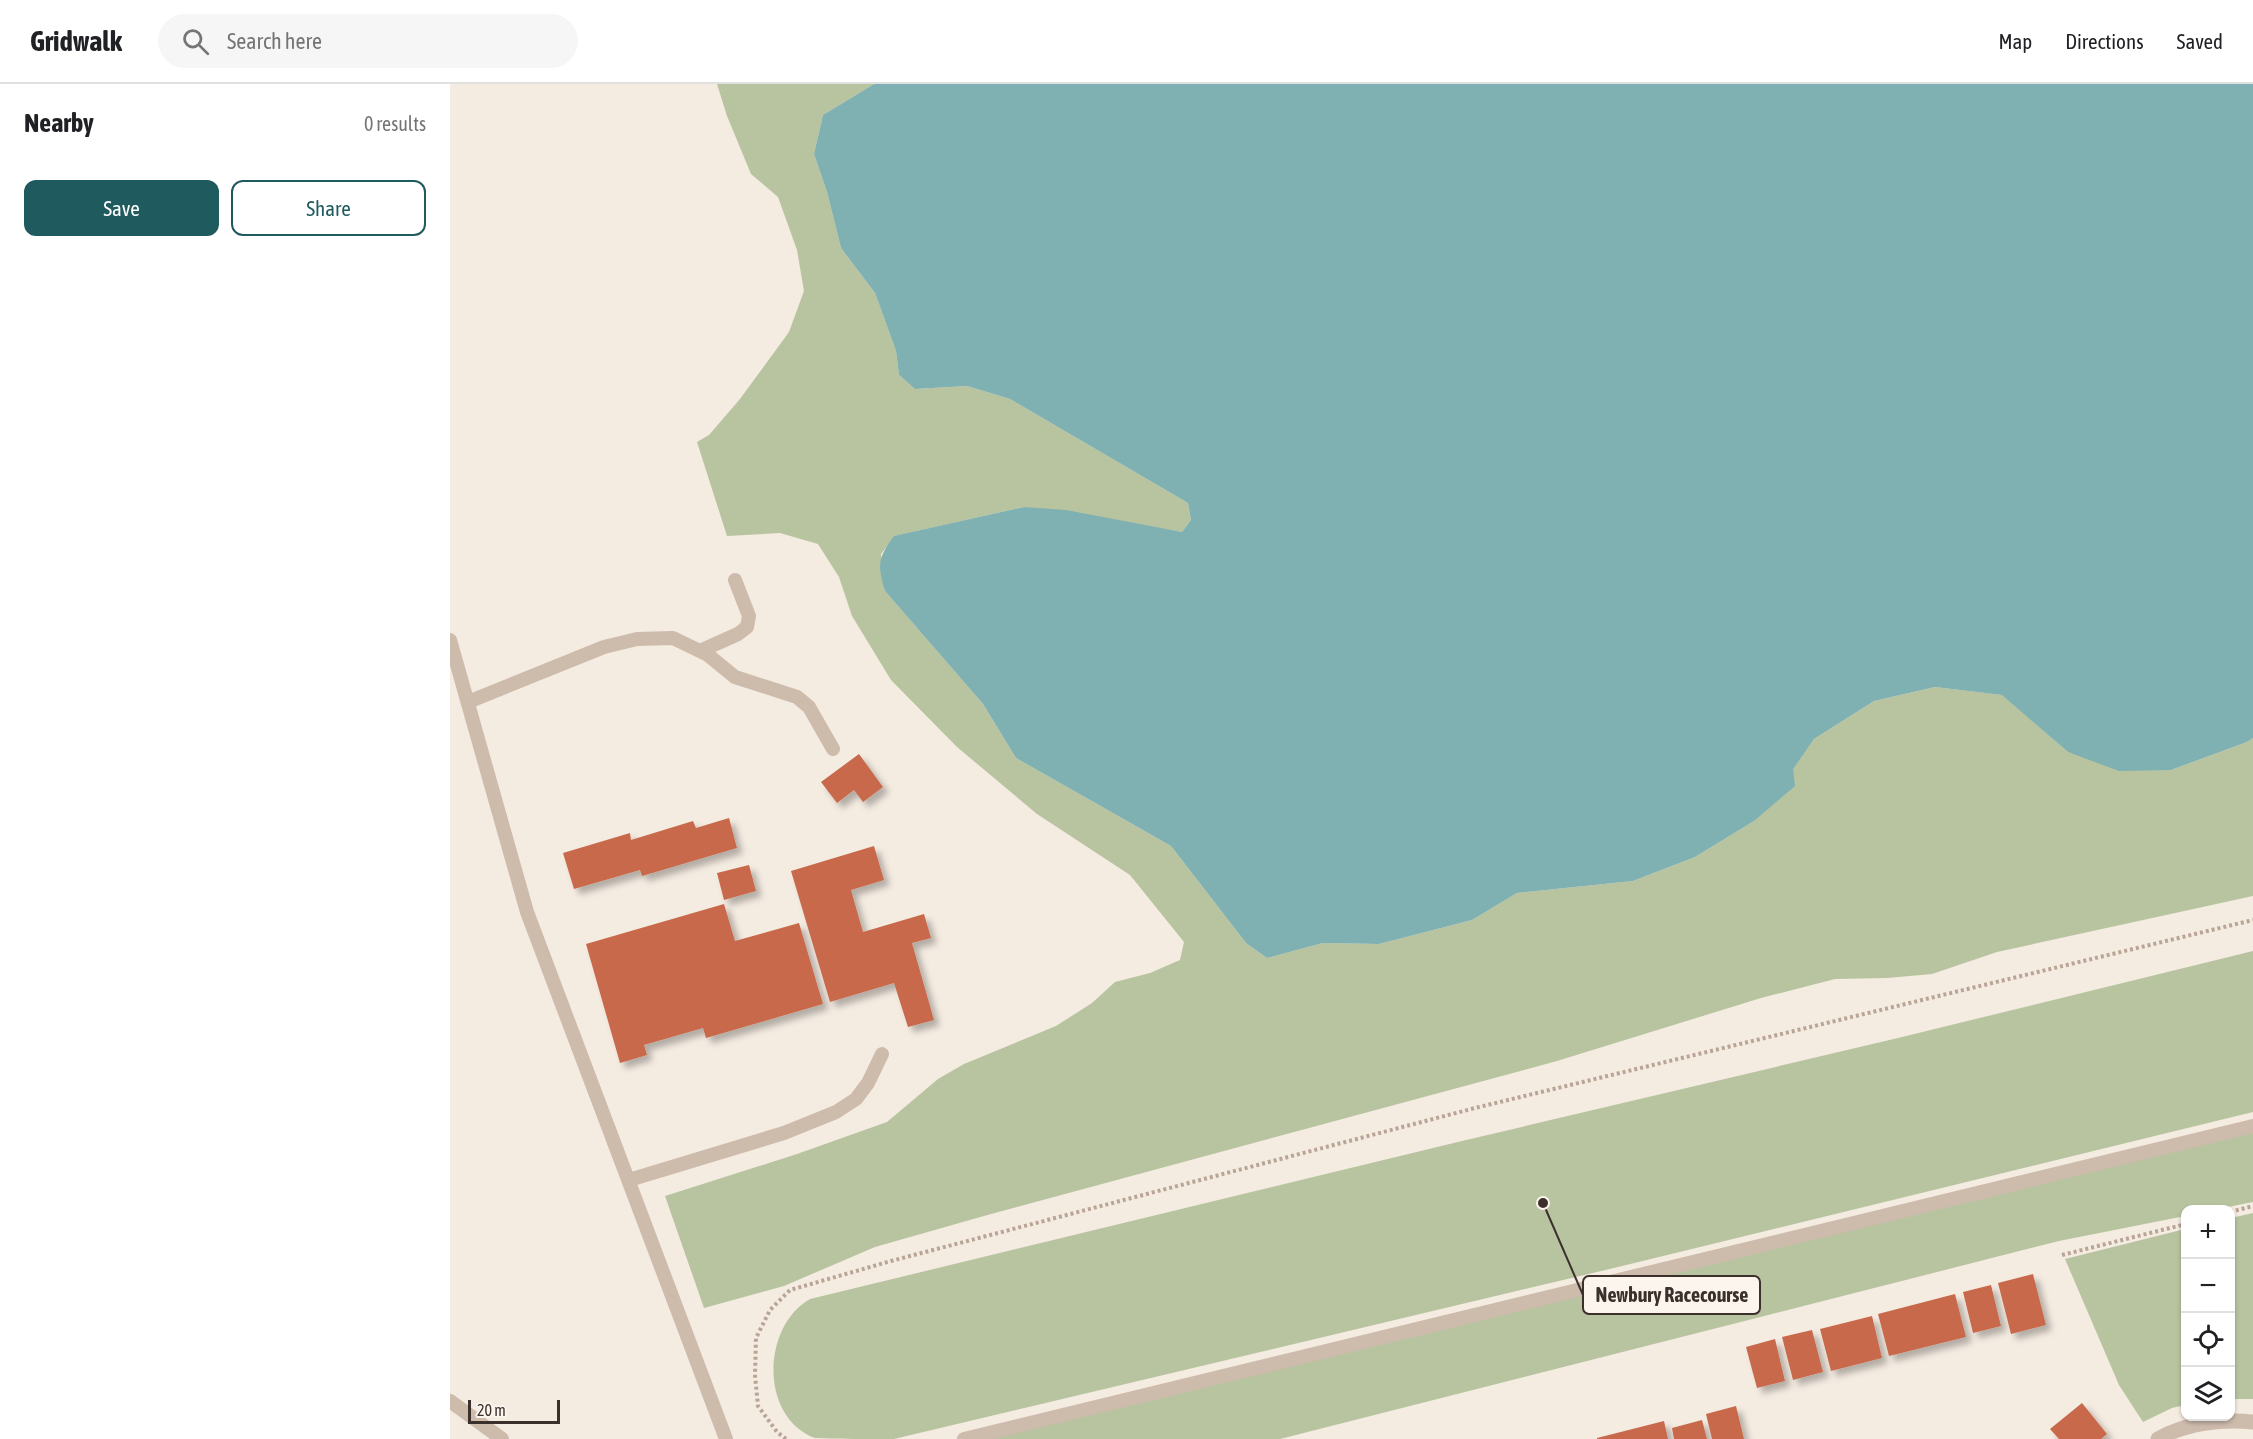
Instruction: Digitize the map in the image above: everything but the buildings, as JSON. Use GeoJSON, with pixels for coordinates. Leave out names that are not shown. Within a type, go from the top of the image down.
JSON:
{"type":"FeatureCollection","features":[{"type":"Feature","properties":{"kind":"street"},"geometry":{"type":"LineString","coordinates":[[2158,1439],[2187,1427],[2221,1422],[2253,1422]]}},
{"type":"Feature","properties":{"kind":"lane"},"geometry":{"type":"LineString","coordinates":[[700,651],[738,634],[747,627],[749,616],[735,580]]}},
{"type":"Feature","properties":{"kind":"lane"},"geometry":{"type":"LineString","coordinates":[[468,702],[604,647],[637,639],[673,639],[708,655],[735,676],[797,696],[809,707],[833,749]]}},
{"type":"Feature","properties":{"kind":"lane"},"geometry":{"type":"LineString","coordinates":[[450,640],[527,912],[726,1439]]}},
{"type":"Feature","properties":{"kind":"lane"},"geometry":{"type":"LineString","coordinates":[[629,1180],[784,1132],[836,1112],[856,1099],[868,1083],[882,1054]]}},
{"type":"Feature","properties":{"kind":"lane"},"geometry":{"type":"LineString","coordinates":[[964,1439],[2253,1126]]}},
{"type":"Feature","properties":{"kind":"lane"},"geometry":{"type":"LineString","coordinates":[[450,1401],[502,1439]]}},
{"type":"Feature","properties":{"kind":"path"},"geometry":{"type":"LineString","coordinates":[[786,1439],[777,1432],[758,1406],[755,1375],[756,1338],[770,1310],[790,1290],[891,1261],[1475,1108],[2253,920]]}},
{"type":"Feature","properties":{"kind":"path"},"geometry":{"type":"LineString","coordinates":[[2235,1211],[2253,1206]]}},
{"type":"Feature","properties":{"kind":"path"},"geometry":{"type":"LineString","coordinates":[[2062,1255],[2181,1225]]}},
{"type":"Feature","properties":{"kind":"green space"},"geometry":{"type":"Polygon","coordinates":[[[717,84],[874,84],[823,115],[814,154],[827,192],[841,248],[875,293],[896,351],[899,375],[915,389],[967,386],[1010,399],[1188,503],[1191,520],[1182,532],[1024,507],[895,536],[881,554],[885,591],[983,704],[1016,758],[1171,846],[1246,943],[1267,958],[1323,943],[1379,944],[1472,920],[1517,893],[1633,881],[1695,857],[1754,821],[1814,739],[1874,701],[1935,687],[2003,695],[2068,752],[2171,770],[2253,738],[2253,896],[1997,952],[1932,974],[1835,979],[1761,998],[1557,1061],[875,1247],[784,1286],[704,1308],[665,1196],[797,1154],[887,1122],[938,1079],[964,1064],[1056,1026],[1092,1003],[1115,982],[1150,973],[1180,960],[1184,942],[1130,875],[1037,814],[957,747],[891,680],[852,616],[839,577],[818,544],[780,533],[727,536],[697,442],[709,435],[740,399],[789,332],[804,291],[797,250],[778,197],[751,174],[727,116],[717,84]]]}},
{"type":"Feature","properties":{"kind":"green space"},"geometry":{"type":"Polygon","coordinates":[[[2253,951],[2253,1112],[1618,1267],[894,1439],[815,1438],[797,1427],[784,1411],[776,1392],[774,1371],[776,1349],[783,1329],[794,1312],[810,1299],[2253,951]]]}},
{"type":"Feature","properties":{"kind":"green space"},"geometry":{"type":"Polygon","coordinates":[[[2253,1132],[2253,1202],[2235,1206],[2181,1205],[2181,1217],[2059,1241],[1280,1439],[987,1439],[2253,1132]]]}},
{"type":"Feature","properties":{"kind":"green space"},"geometry":{"type":"Polygon","coordinates":[[[2253,1213],[2253,1399],[2235,1399],[2235,1217],[2253,1213]]]}},
{"type":"Feature","properties":{"kind":"green space"},"geometry":{"type":"Polygon","coordinates":[[[2181,1230],[2181,1406],[2143,1422],[2119,1385],[2065,1259],[2181,1230]]]}},
{"type":"Feature","properties":{"kind":"water"},"geometry":{"type":"Polygon","coordinates":[[[874,84],[2253,84],[2253,738],[2171,770],[2119,771],[2068,752],[2002,695],[1935,687],[1874,701],[1814,739],[1793,769],[1795,786],[1754,821],[1695,857],[1633,881],[1517,893],[1472,920],[1379,944],[1323,943],[1267,958],[1246,943],[1171,846],[1016,758],[983,704],[885,591],[880,562],[894,536],[1024,507],[1066,510],[1182,532],[1191,520],[1188,503],[1010,399],[967,386],[915,389],[899,375],[896,351],[875,293],[841,248],[827,192],[814,154],[823,115],[874,84]]]}},
{"type":"Feature","properties":{"kind":"place","name":"Newbury Racecourse"},"geometry":{"type":"Point","coordinates":[1543,1203]}}]}
